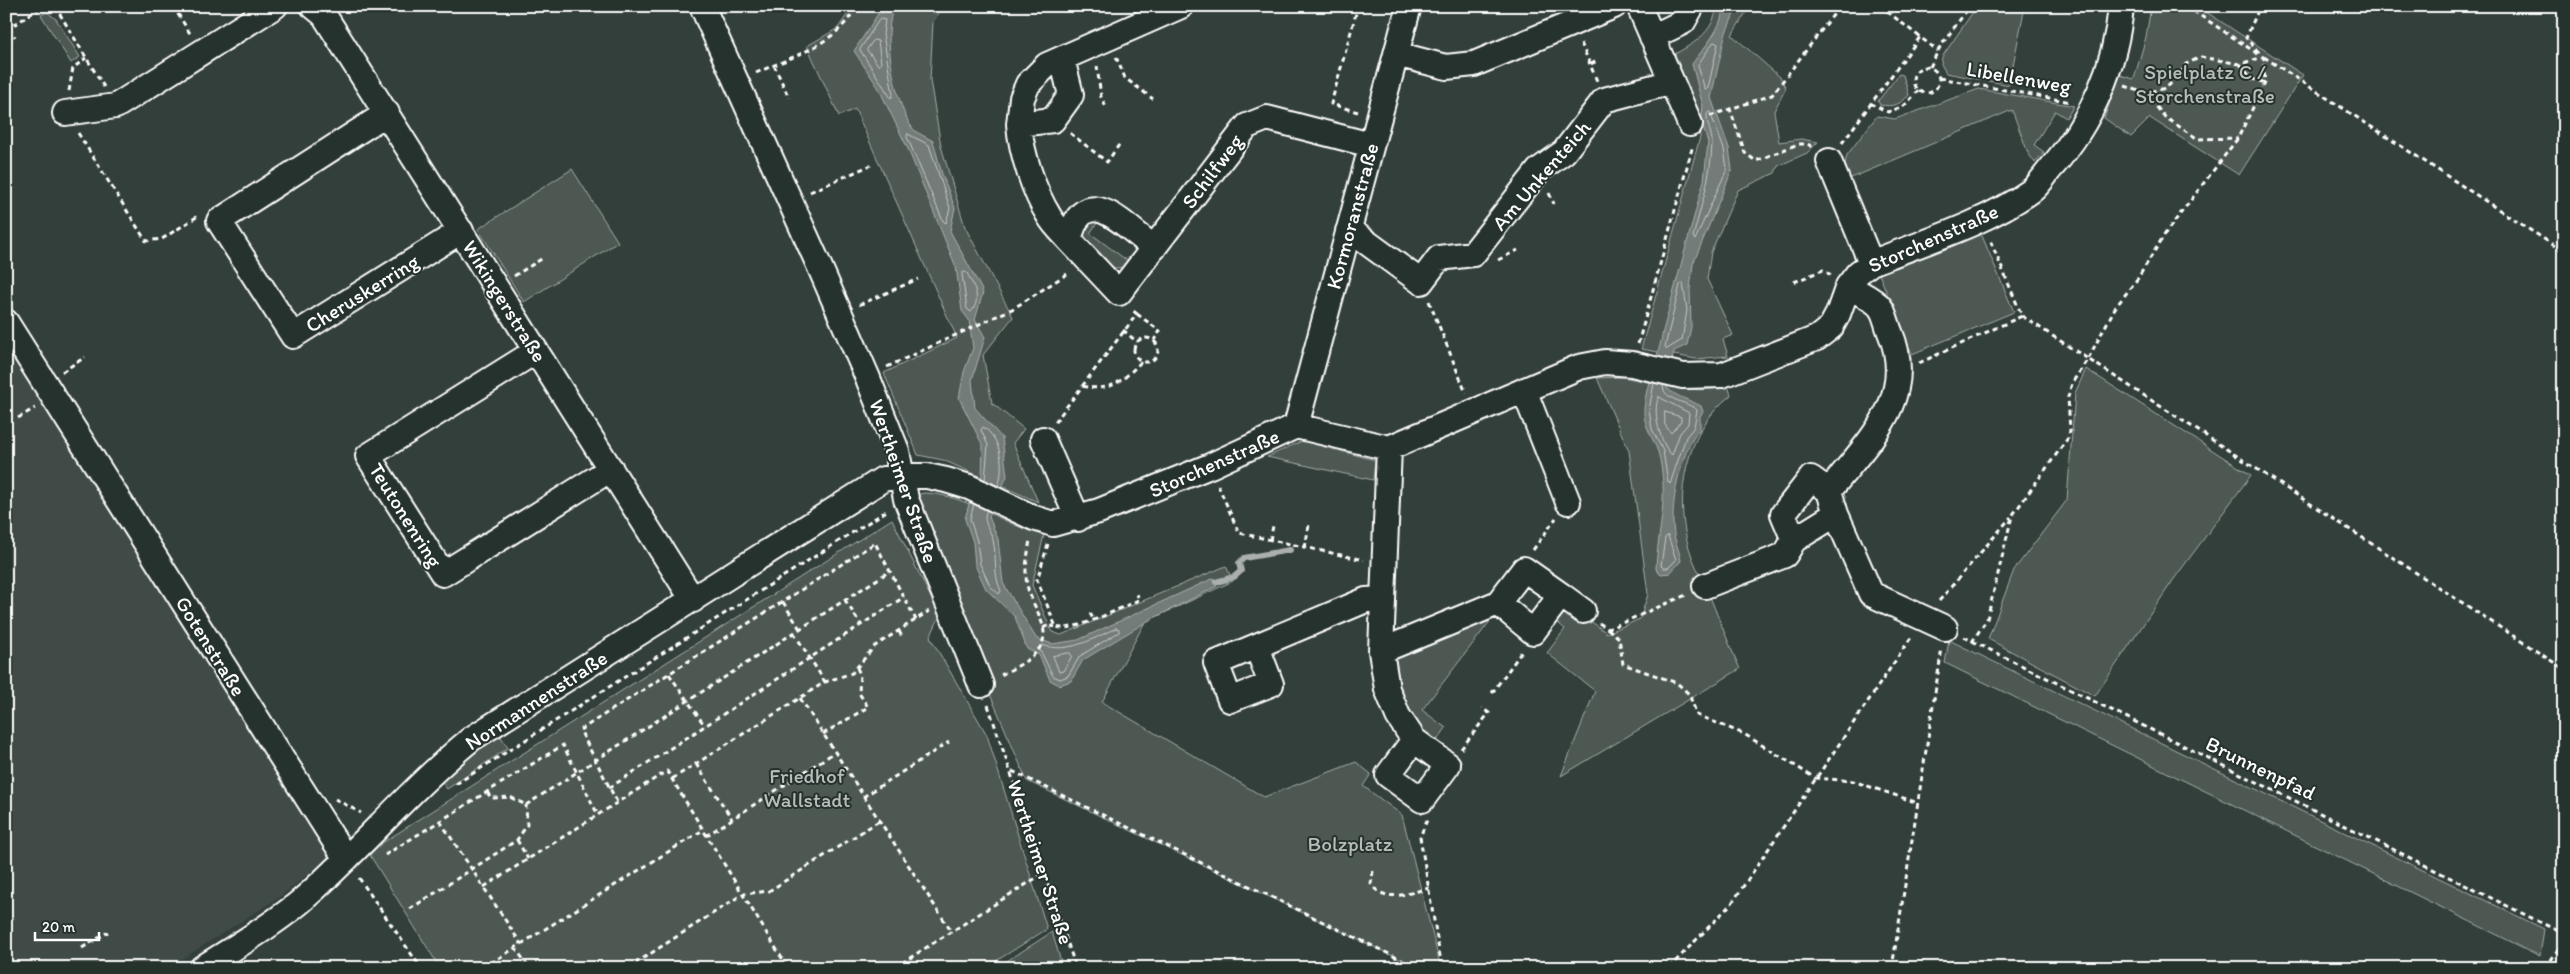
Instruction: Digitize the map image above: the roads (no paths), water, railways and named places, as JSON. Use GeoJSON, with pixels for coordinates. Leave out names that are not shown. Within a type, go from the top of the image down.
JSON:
{"type":"FeatureCollection","features":[{"type":"Feature","properties":{"kind":"street"},"geometry":{"type":"LineString","coordinates":[[65,113],[116,106],[275,6]]}},
{"type":"Feature","properties":{"kind":"street","name":"Wikingerstraße"},"geometry":{"type":"LineString","coordinates":[[313,6],[324,15],[693,600]]}},
{"type":"Feature","properties":{"kind":"street","name":"Wertheimer Straße"},"geometry":{"type":"LineString","coordinates":[[702,6],[866,376],[897,451],[906,499],[981,685]]}},
{"type":"Feature","properties":{"kind":"street"},"geometry":{"type":"LineString","coordinates":[[1069,240],[1049,216],[1034,181],[1020,137],[1019,124],[1022,98],[1028,84],[1047,65],[1181,6]]}},
{"type":"Feature","properties":{"kind":"street","name":"Kormoranstraße"},"geometry":{"type":"LineString","coordinates":[[1296,426],[1408,6]]}},
{"type":"Feature","properties":{"kind":"street"},"geometry":{"type":"LineString","coordinates":[[1396,54],[1446,67],[1474,64],[1614,6]]}},
{"type":"Feature","properties":{"kind":"street"},"geometry":{"type":"LineString","coordinates":[[1639,6],[1690,124]]}},
{"type":"Feature","properties":{"kind":"street"},"geometry":{"type":"LineString","coordinates":[[1652,37],[1683,22],[1692,6]]}},
{"type":"Feature","properties":{"kind":"street","name":"Storchenstraße"},"geometry":{"type":"LineString","coordinates":[[902,476],[927,476],[969,488],[1044,521],[1078,519],[1210,466],[1296,426],[1389,448],[1579,367],[1606,362],[1637,365],[1683,376],[1722,375],[1817,338],[1831,327],[1848,286],[1858,273],[1871,263],[1981,219],[2032,190],[2068,149],[2094,106],[2105,79],[2120,25],[2121,6]]}},
{"type":"Feature","properties":{"kind":"street"},"geometry":{"type":"LineString","coordinates":[[1019,124],[1053,120],[1071,95],[1062,59]]}},
{"type":"Feature","properties":{"kind":"street","name":"Am Unkenteich"},"geometry":{"type":"LineString","coordinates":[[1348,232],[1358,236],[1421,282],[1440,258],[1473,254],[1539,170],[1564,152],[1604,100],[1672,82]]}},
{"type":"Feature","properties":{"kind":"street","name":"Cheruskerring"},"geometry":{"type":"LineString","coordinates":[[387,114],[219,221],[293,336],[462,231]]}},
{"type":"Feature","properties":{"kind":"street","name":"Schilfweg"},"geometry":{"type":"LineString","coordinates":[[1069,240],[1119,293],[1247,126],[1267,118],[1371,146]]}},
{"type":"Feature","properties":{"kind":"street"},"geometry":{"type":"LineString","coordinates":[[1829,161],[1871,263]]}},
{"type":"Feature","properties":{"kind":"street"},"geometry":{"type":"LineString","coordinates":[[1069,240],[1073,225],[1083,212],[1091,208],[1102,210],[1154,248]]}},
{"type":"Feature","properties":{"kind":"street"},"geometry":{"type":"LineString","coordinates":[[1829,492],[1884,419],[1895,398],[1900,372],[1896,345],[1880,307],[1848,286]]}},
{"type":"Feature","properties":{"kind":"street","name":"Gotenstraße"},"geometry":{"type":"LineString","coordinates":[[6,322],[346,859]]}},
{"type":"Feature","properties":{"kind":"street","name":"Teutonenring"},"geometry":{"type":"LineString","coordinates":[[536,351],[368,456],[443,574],[611,469]]}},
{"type":"Feature","properties":{"kind":"street"},"geometry":{"type":"LineString","coordinates":[[1524,390],[1568,502]]}},
{"type":"Feature","properties":{"kind":"street"},"geometry":{"type":"LineString","coordinates":[[1042,439],[1078,519]]}},
{"type":"Feature","properties":{"kind":"street"},"geometry":{"type":"LineString","coordinates":[[1389,448],[1381,599],[1381,651],[1387,689],[1398,716],[1414,740],[1448,765],[1422,800],[1388,775],[1414,740]]}},
{"type":"Feature","properties":{"kind":"street","name":"Normannenstraße"},"geometry":{"type":"LineString","coordinates":[[202,968],[262,930],[299,902],[346,859],[437,767],[471,740],[866,488],[883,479],[902,476]]}},
{"type":"Feature","properties":{"kind":"street"},"geometry":{"type":"LineString","coordinates":[[1794,540],[1783,514],[1811,478],[1829,492],[1836,514],[1871,594],[1934,623]]}},
{"type":"Feature","properties":{"kind":"street"},"geometry":{"type":"LineString","coordinates":[[1705,586],[1785,555],[1794,540],[1836,514]]}},
{"type":"Feature","properties":{"kind":"street"},"geometry":{"type":"LineString","coordinates":[[1381,651],[1498,603],[1524,568],[1583,611]]}},
{"type":"Feature","properties":{"kind":"street"},"geometry":{"type":"LineString","coordinates":[[1498,603],[1533,632],[1561,595]]}},
{"type":"Feature","properties":{"kind":"street"},"geometry":{"type":"LineString","coordinates":[[1257,647],[1366,600],[1381,599]]}},
{"type":"Feature","properties":{"kind":"water"},"geometry":{"type":"Polygon","coordinates":[[[879,6],[895,6],[889,33],[890,50],[892,69],[901,104],[913,129],[933,141],[942,174],[955,208],[950,231],[983,292],[975,320],[985,337],[972,380],[975,408],[1002,438],[1007,476],[989,517],[998,539],[1003,583],[1036,638],[1052,644],[1078,640],[1214,578],[1217,586],[1146,622],[1083,660],[1071,681],[1059,685],[1050,680],[1039,655],[1027,649],[1015,617],[986,589],[975,565],[973,542],[965,519],[969,504],[982,475],[983,446],[959,398],[964,372],[973,348],[969,320],[962,311],[956,267],[908,149],[878,87],[854,51],[878,14],[879,6]]]}},
{"type":"Feature","properties":{"kind":"water"},"geometry":{"type":"Polygon","coordinates":[[[1723,6],[1740,6],[1734,14],[1725,35],[1711,98],[1729,148],[1732,170],[1693,264],[1690,289],[1691,327],[1687,345],[1674,351],[1667,388],[1701,406],[1703,412],[1700,416],[1700,429],[1687,451],[1677,481],[1673,527],[1681,561],[1670,573],[1661,574],[1656,569],[1663,504],[1663,482],[1659,456],[1644,415],[1645,399],[1704,180],[1708,142],[1701,122],[1703,106],[1692,64],[1717,29],[1723,6]]]}},
{"type":"Feature","properties":{"kind":"waterway"},"geometry":{"type":"LineString","coordinates":[[1216,582],[1234,577],[1241,571],[1239,563],[1244,558],[1290,550]]}},
{"type":"Feature","properties":{"kind":"park label","name":"Spielplatz C / Storchenstraße"},"geometry":{"type":"Point","coordinates":[2205,83]}},
{"type":"Feature","properties":{"kind":"park label","name":"Friedhof Wallstadt"},"geometry":{"type":"Point","coordinates":[807,787]}},
{"type":"Feature","properties":{"kind":"park label","name":"Bolzplatz"},"geometry":{"type":"Point","coordinates":[1350,843]}}]}
